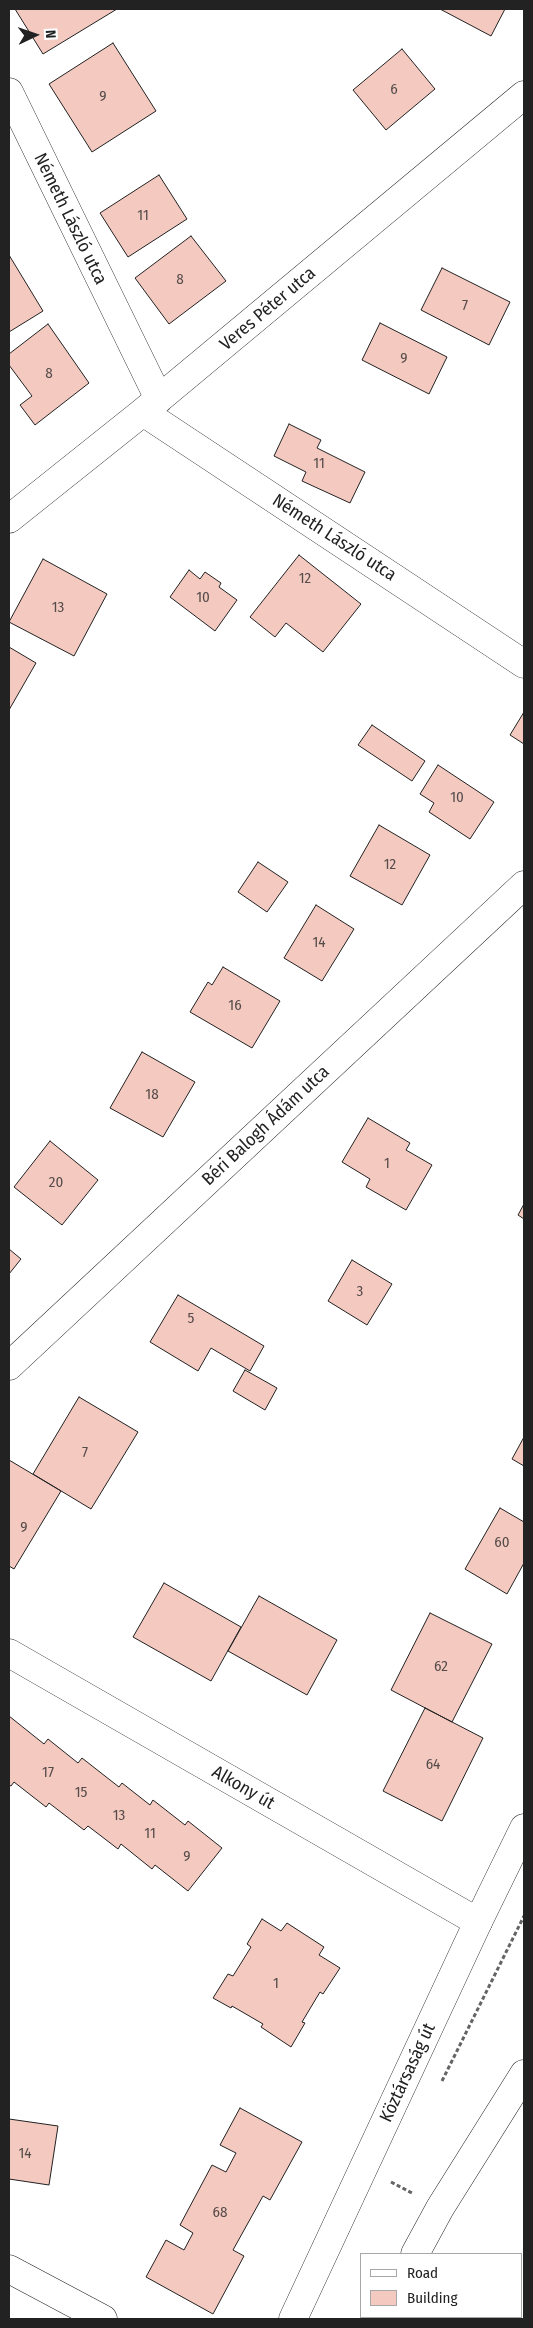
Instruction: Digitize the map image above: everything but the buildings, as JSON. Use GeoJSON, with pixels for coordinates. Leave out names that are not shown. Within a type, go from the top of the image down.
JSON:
{"type":"FeatureCollection","features":[{"type":"Feature","properties":{"kind":"street","name":"Németh László utca"},"geometry":{"type":"LineString","coordinates":[[9,92],[151,406],[524,664]]}},
{"type":"Feature","properties":{"kind":"street","name":"Veres Péter utca"},"geometry":{"type":"LineString","coordinates":[[9,519],[151,406],[524,95]]}},
{"type":"Feature","properties":{"kind":"street","name":"Béri Balogh Ádám utca"},"geometry":{"type":"LineString","coordinates":[[9,1366],[524,886]]}},
{"type":"Feature","properties":{"kind":"street","name":"Alkony út"},"geometry":{"type":"LineString","coordinates":[[9,1653],[478,1922]]}},
{"type":"Feature","properties":{"kind":"street","name":"Köztársaság út"},"geometry":{"type":"LineString","coordinates":[[294,2319],[478,1922],[524,1828]]}},
{"type":"Feature","properties":{"kind":"street"},"geometry":{"type":"LineString","coordinates":[[416,2253],[440,2208],[524,2074]]}},
{"type":"Feature","properties":{"kind":"street"},"geometry":{"type":"LineString","coordinates":[[11,2279],[103,2319]]}}]}
